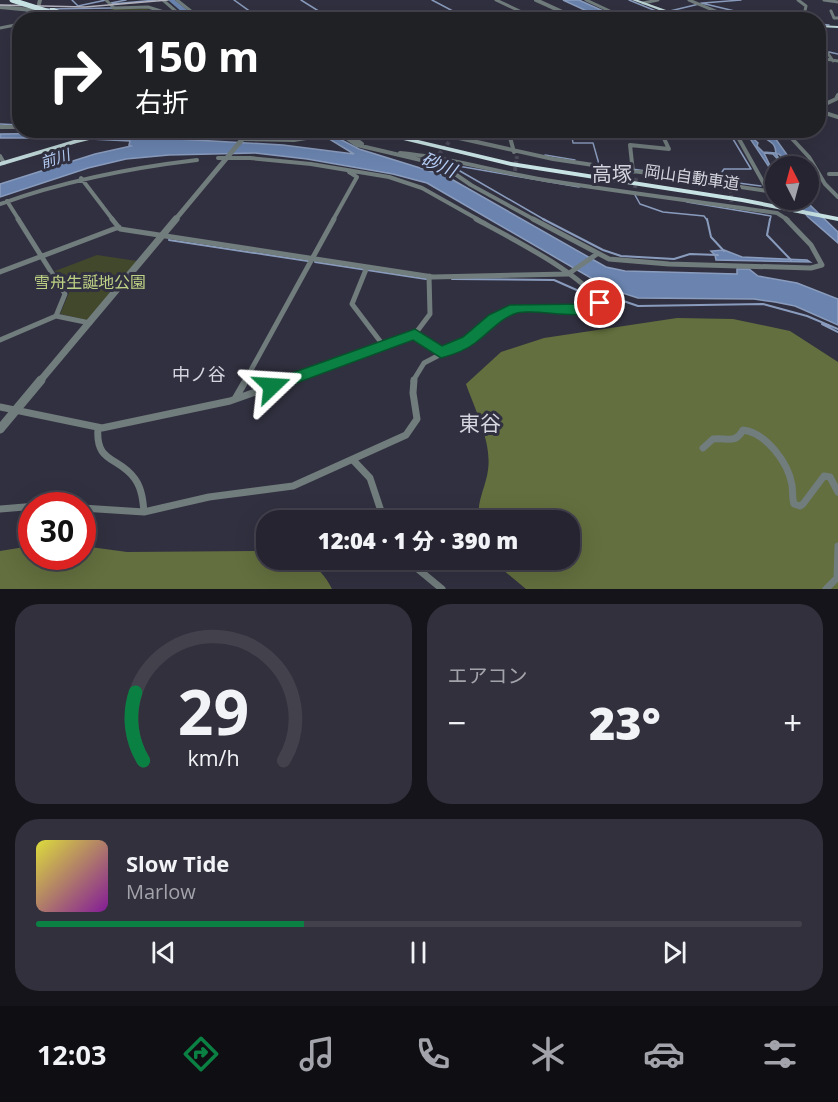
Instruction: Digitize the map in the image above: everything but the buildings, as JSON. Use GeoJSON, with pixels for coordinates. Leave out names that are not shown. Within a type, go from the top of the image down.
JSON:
{"type":"FeatureCollection","features":[{"type":"Feature","properties":{"kind":"highway"},"geometry":{"type":"LineString","coordinates":[[12,0],[56,12]]}},
{"type":"Feature","properties":{"kind":"highway"},"geometry":{"type":"LineString","coordinates":[[21,0],[59,12]]}},
{"type":"Feature","properties":{"kind":"highway"},"geometry":{"type":"LineString","coordinates":[[633,0],[669,12]]}},
{"type":"Feature","properties":{"kind":"highway"},"geometry":{"type":"LineString","coordinates":[[1,160],[80,138]]}},
{"type":"Feature","properties":{"kind":"highway"},"geometry":{"type":"LineString","coordinates":[[1,160],[91,138]]}},
{"type":"Feature","properties":{"kind":"highway","name":"岡山自動車道"},"geometry":{"type":"LineString","coordinates":[[397,138],[511,164],[765,203]]}},
{"type":"Feature","properties":{"kind":"highway","name":"岡山自動車道"},"geometry":{"type":"LineString","coordinates":[[414,138],[513,161],[765,203]]}},
{"type":"Feature","properties":{"kind":"highway","name":"岡山自動車道"},"geometry":{"type":"LineString","coordinates":[[804,210],[838,217]]}},
{"type":"Feature","properties":{"kind":"street"},"geometry":{"type":"LineString","coordinates":[[106,0],[114,8],[148,7],[164,12],[176,11]]}},
{"type":"Feature","properties":{"kind":"street"},"geometry":{"type":"LineString","coordinates":[[164,0],[176,11]]}},
{"type":"Feature","properties":{"kind":"street"},"geometry":{"type":"LineString","coordinates":[[177,0],[191,12]]}},
{"type":"Feature","properties":{"kind":"street"},"geometry":{"type":"LineString","coordinates":[[496,0],[522,12]]}},
{"type":"Feature","properties":{"kind":"street"},"geometry":{"type":"LineString","coordinates":[[536,0],[562,12]]}},
{"type":"Feature","properties":{"kind":"street"},"geometry":{"type":"LineString","coordinates":[[586,0],[612,12]]}},
{"type":"Feature","properties":{"kind":"street"},"geometry":{"type":"LineString","coordinates":[[643,3],[658,0]]}},
{"type":"Feature","properties":{"kind":"street"},"geometry":{"type":"LineString","coordinates":[[689,0],[718,12]]}},
{"type":"Feature","properties":{"kind":"street"},"geometry":{"type":"LineString","coordinates":[[798,0],[806,6],[804,12]]}},
{"type":"Feature","properties":{"kind":"street"},"geometry":{"type":"LineString","coordinates":[[824,0],[836,1]]}},
{"type":"Feature","properties":{"kind":"street"},"geometry":{"type":"LineString","coordinates":[[0,7],[32,10],[32,12]]}},
{"type":"Feature","properties":{"kind":"street"},"geometry":{"type":"LineString","coordinates":[[838,12],[831,12],[834,18],[838,18]]}},
{"type":"Feature","properties":{"kind":"street"},"geometry":{"type":"LineString","coordinates":[[826,49],[836,61]]}},
{"type":"Feature","properties":{"kind":"street"},"geometry":{"type":"LineString","coordinates":[[0,429],[247,138]]}},
{"type":"Feature","properties":{"kind":"street"},"geometry":{"type":"LineString","coordinates":[[244,140],[304,138]]}},
{"type":"Feature","properties":{"kind":"street"},"geometry":{"type":"LineString","coordinates":[[345,138],[365,147],[438,163],[595,255],[620,261],[669,264],[811,268],[822,265],[818,253],[782,214],[731,204],[515,173],[442,160]]}},
{"type":"Feature","properties":{"kind":"street"},"geometry":{"type":"LineString","coordinates":[[355,138],[365,147]]}},
{"type":"Feature","properties":{"kind":"street"},"geometry":{"type":"LineString","coordinates":[[445,138],[515,152],[768,191],[738,138]]}},
{"type":"Feature","properties":{"kind":"street"},"geometry":{"type":"LineString","coordinates":[[511,138],[515,152]]}},
{"type":"Feature","properties":{"kind":"street"},"geometry":{"type":"LineString","coordinates":[[634,171],[630,145],[669,149],[664,138]]}},
{"type":"Feature","properties":{"kind":"street"},"geometry":{"type":"LineString","coordinates":[[791,138],[809,157],[825,184],[838,197]]}},
{"type":"Feature","properties":{"kind":"street"},"geometry":{"type":"LineString","coordinates":[[400,153],[438,155],[454,169],[456,175]]}},
{"type":"Feature","properties":{"kind":"street"},"geometry":{"type":"LineString","coordinates":[[96,509],[144,512],[209,497],[293,486],[384,447],[411,430],[417,419],[413,391],[415,377],[421,369],[441,353],[468,340],[508,310],[524,308],[590,309],[599,306],[600,303],[595,294],[569,273],[432,192],[401,180],[345,170],[274,160],[218,158]]}},
{"type":"Feature","properties":{"kind":"street"},"geometry":{"type":"LineString","coordinates":[[0,204],[81,178],[197,160]]}},
{"type":"Feature","properties":{"kind":"street"},"geometry":{"type":"LineString","coordinates":[[234,400],[357,177],[345,170]]}},
{"type":"Feature","properties":{"kind":"street"},"geometry":{"type":"LineString","coordinates":[[829,174],[838,174]]}},
{"type":"Feature","properties":{"kind":"street"},"geometry":{"type":"LineString","coordinates":[[81,178],[120,229],[312,258],[366,269],[429,276],[569,273],[595,255]]}},
{"type":"Feature","properties":{"kind":"street"},"geometry":{"type":"LineString","coordinates":[[8,201],[65,294],[56,316]]}},
{"type":"Feature","properties":{"kind":"street"},"geometry":{"type":"LineString","coordinates":[[0,272],[119,227]]}},
{"type":"Feature","properties":{"kind":"street"},"geometry":{"type":"LineString","coordinates":[[366,269],[352,304],[375,330],[383,345]]}},
{"type":"Feature","properties":{"kind":"street"},"geometry":{"type":"LineString","coordinates":[[0,407],[98,428],[234,400],[415,334],[431,312],[429,276]]}},
{"type":"Feature","properties":{"kind":"street"},"geometry":{"type":"LineString","coordinates":[[0,340],[56,316],[90,323]]}},
{"type":"Feature","properties":{"kind":"street"},"geometry":{"type":"LineString","coordinates":[[415,334],[441,353]]}},
{"type":"Feature","properties":{"kind":"street"},"geometry":{"type":"LineString","coordinates":[[98,428],[98,449],[102,456],[123,466],[134,477],[143,497],[144,512]]}},
{"type":"Feature","properties":{"kind":"street"},"geometry":{"type":"LineString","coordinates":[[703,448],[713,439],[721,437],[733,440],[743,430],[755,432],[766,440],[792,482],[794,504],[800,506],[824,476],[831,477],[838,492]]}},
{"type":"Feature","properties":{"kind":"street"},"geometry":{"type":"LineString","coordinates":[[353,460],[370,478],[381,510]]}},
{"type":"Feature","properties":{"kind":"street"},"geometry":{"type":"LineString","coordinates":[[0,509],[18,508]]}},
{"type":"Feature","properties":{"kind":"street"},"geometry":{"type":"LineString","coordinates":[[826,589],[837,578],[838,546]]}},
{"type":"Feature","properties":{"kind":"street"},"geometry":{"type":"LineString","coordinates":[[418,570],[435,580],[442,589]]}},
{"type":"Feature","properties":{"kind":"green space"},"geometry":{"type":"Polygon","coordinates":[[[112,9],[147,9],[156,12],[108,12],[112,9]]]}},
{"type":"Feature","properties":{"kind":"green space"},"geometry":{"type":"Polygon","coordinates":[[[108,10],[108,12],[67,12],[108,10]]]}},
{"type":"Feature","properties":{"kind":"green space","name":"雪舟生誕地公園"},"geometry":{"type":"Polygon","coordinates":[[[97,255],[137,261],[87,320],[60,314],[69,293],[55,271],[97,255]]]}},
{"type":"Feature","properties":{"kind":"green space"},"geometry":{"type":"Polygon","coordinates":[[[677,318],[733,319],[790,331],[838,362],[838,589],[526,589],[503,570],[580,570],[580,510],[479,510],[488,470],[488,448],[466,384],[501,352],[544,338],[677,318]]]}},
{"type":"Feature","properties":{"kind":"green space"},"geometry":{"type":"Polygon","coordinates":[[[18,548],[18,570],[96,570],[96,548],[127,552],[256,551],[256,570],[319,570],[332,589],[0,589],[0,551],[18,548]]]}},
{"type":"Feature","properties":{"kind":"water"},"geometry":{"type":"Polygon","coordinates":[[[563,0],[579,0],[606,12],[589,12],[563,0]]]}},
{"type":"Feature","properties":{"kind":"water"},"geometry":{"type":"Polygon","coordinates":[[[0,134],[12,134],[12,138],[0,138],[0,134]]]}},
{"type":"Feature","properties":{"kind":"water"},"geometry":{"type":"Polygon","coordinates":[[[70,138],[160,138],[283,145],[354,154],[328,138],[338,138],[359,149],[446,176],[606,267],[625,271],[737,274],[737,269],[749,269],[758,276],[797,283],[838,299],[838,325],[795,306],[754,299],[638,298],[610,289],[427,183],[393,174],[307,159],[255,153],[169,155],[126,159],[88,168],[0,197],[0,184],[95,154],[131,146],[130,141],[70,138]]]}},
{"type":"Feature","properties":{"kind":"water"},"geometry":{"type":"Polygon","coordinates":[[[750,138],[758,143],[757,146],[763,152],[776,153],[774,145],[765,138],[775,138],[788,156],[776,154],[777,156],[775,156],[764,153],[765,161],[750,138]]]}},
{"type":"Feature","properties":{"kind":"water"},"geometry":{"type":"Polygon","coordinates":[[[802,210],[815,210],[838,232],[838,243],[802,210]]]}},
{"type":"Feature","properties":{"kind":"water"},"geometry":{"type":"Polygon","coordinates":[[[724,250],[742,257],[810,262],[716,260],[711,251],[724,250]]]}},
{"type":"Feature","properties":{"kind":"waterway"},"geometry":{"type":"LineString","coordinates":[[72,0],[78,6],[106,0]]}},
{"type":"Feature","properties":{"kind":"waterway"},"geometry":{"type":"LineString","coordinates":[[111,3],[126,0]]}},
{"type":"Feature","properties":{"kind":"waterway"},"geometry":{"type":"LineString","coordinates":[[112,4],[156,0]]}},
{"type":"Feature","properties":{"kind":"waterway"},"geometry":{"type":"LineString","coordinates":[[171,0],[186,12]]}},
{"type":"Feature","properties":{"kind":"waterway"},"geometry":{"type":"LineString","coordinates":[[234,0],[251,12]]}},
{"type":"Feature","properties":{"kind":"waterway"},"geometry":{"type":"LineString","coordinates":[[301,0],[320,12]]}},
{"type":"Feature","properties":{"kind":"waterway"},"geometry":{"type":"LineString","coordinates":[[432,0],[455,12]]}},
{"type":"Feature","properties":{"kind":"waterway"},"geometry":{"type":"LineString","coordinates":[[629,0],[658,12]]}},
{"type":"Feature","properties":{"kind":"waterway"},"geometry":{"type":"LineString","coordinates":[[703,3],[741,0]]}},
{"type":"Feature","properties":{"kind":"waterway"},"geometry":{"type":"LineString","coordinates":[[701,3],[739,12]]}},
{"type":"Feature","properties":{"kind":"waterway"},"geometry":{"type":"LineString","coordinates":[[670,11],[699,4]]}},
{"type":"Feature","properties":{"kind":"waterway"},"geometry":{"type":"LineString","coordinates":[[46,9],[113,8]]}},
{"type":"Feature","properties":{"kind":"waterway"},"geometry":{"type":"LineString","coordinates":[[829,52],[838,54]]}},
{"type":"Feature","properties":{"kind":"waterway"},"geometry":{"type":"LineString","coordinates":[[0,124],[12,125]]}},
{"type":"Feature","properties":{"kind":"waterway"},"geometry":{"type":"LineString","coordinates":[[572,138],[573,143],[593,143],[599,164]]}},
{"type":"Feature","properties":{"kind":"waterway"},"geometry":{"type":"LineString","coordinates":[[732,138],[751,169]]}},
{"type":"Feature","properties":{"kind":"waterway"},"geometry":{"type":"LineString","coordinates":[[545,155],[575,160]]}},
{"type":"Feature","properties":{"kind":"waterway","name":"砂川"},"geometry":{"type":"LineString","coordinates":[[458,166],[579,187]]}},
{"type":"Feature","properties":{"kind":"waterway"},"geometry":{"type":"LineString","coordinates":[[616,167],[761,186]]}},
{"type":"Feature","properties":{"kind":"waterway"},"geometry":{"type":"LineString","coordinates":[[722,172],[724,169],[750,169]]}},
{"type":"Feature","properties":{"kind":"waterway","name":"砂川"},"geometry":{"type":"LineString","coordinates":[[460,171],[545,220]]}},
{"type":"Feature","properties":{"kind":"waterway"},"geometry":{"type":"LineString","coordinates":[[635,195],[640,204],[663,212],[704,216],[707,220]]}},
{"type":"Feature","properties":{"kind":"waterway"},"geometry":{"type":"LineString","coordinates":[[687,202],[771,216],[770,220]]}},
{"type":"Feature","properties":{"kind":"waterway"},"geometry":{"type":"LineString","coordinates":[[543,219],[603,250],[621,256],[674,259],[690,254],[718,255]]}},
{"type":"Feature","properties":{"kind":"waterway"},"geometry":{"type":"LineString","coordinates":[[707,219],[711,237],[724,251]]}},
{"type":"Feature","properties":{"kind":"waterway"},"geometry":{"type":"LineString","coordinates":[[770,219],[767,235],[791,260]]}},
{"type":"Feature","properties":{"kind":"waterway"},"geometry":{"type":"LineString","coordinates":[[169,240],[308,261]]}},
{"type":"Feature","properties":{"kind":"waterway"},"geometry":{"type":"LineString","coordinates":[[315,262],[426,279]]}},
{"type":"Feature","properties":{"kind":"waterway"},"geometry":{"type":"LineString","coordinates":[[452,279],[554,280],[588,295]]}},
{"type":"Feature","properties":{"kind":"waterway"},"geometry":{"type":"LineString","coordinates":[[603,294],[638,306],[763,304],[807,316],[838,329]]}},
{"type":"Feature","properties":{"kind":"waterway"},"geometry":{"type":"LineString","coordinates":[[822,324],[838,332]]}},
{"type":"Feature","properties":{"kind":"tunnel"},"geometry":{"type":"LineString","coordinates":[[439,154],[449,142]]}},
{"type":"Feature","properties":{"kind":"tunnel"},"geometry":{"type":"LineString","coordinates":[[515,171],[517,156]]}},
{"type":"Feature","properties":{"kind":"tunnel"},"geometry":{"type":"LineString","coordinates":[[635,188],[636,176]]}},
{"type":"Feature","properties":{"kind":"tunnel"},"geometry":{"type":"LineString","coordinates":[[731,189],[731,202]]}},
{"type":"Feature","properties":{"kind":"railway"},"geometry":{"type":"LineString","coordinates":[[0,5],[85,7],[168,0]]}},
{"type":"Feature","properties":{"kind":"district","name":"高塚"},"geometry":{"type":"Point","coordinates":[612,173]}},
{"type":"Feature","properties":{"kind":"district","name":"中ノ谷"},"geometry":{"type":"Point","coordinates":[199,374]}},
{"type":"Feature","properties":{"kind":"district","name":"東谷"},"geometry":{"type":"Point","coordinates":[480,423]}},
{"type":"Feature","properties":{"kind":"route"},"geometry":{"type":"LineString","coordinates":[[272,386],[415,334],[441,353],[474,337],[494,319],[515,308],[590,309],[597,307],[600,303]]}},
{"type":"Feature","properties":{"kind":"water label","name":"前川"},"geometry":{"type":"Point","coordinates":[55,158]}}]}
